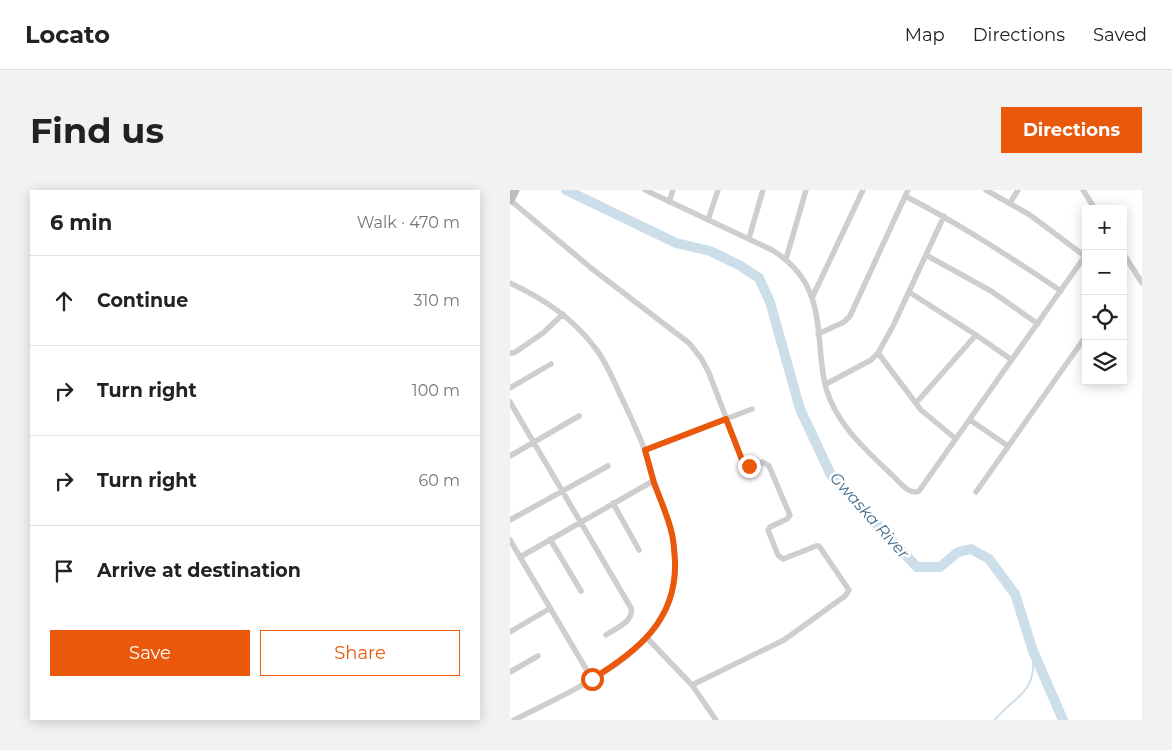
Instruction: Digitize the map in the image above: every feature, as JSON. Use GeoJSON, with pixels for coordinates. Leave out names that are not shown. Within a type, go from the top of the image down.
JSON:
{"type":"FeatureCollection","features":[{"type":"Feature","properties":{"kind":"main road"},"geometry":{"type":"LineString","coordinates":[[510,200],[515,190]]}},
{"type":"Feature","properties":{"kind":"street"},"geometry":{"type":"LineString","coordinates":[[645,190],[749,238],[786,259],[801,276],[812,298],[826,384],[833,404],[843,423],[855,438],[910,492],[915,493],[919,491],[956,440],[1082,262]]}},
{"type":"Feature","properties":{"kind":"street"},"geometry":{"type":"LineString","coordinates":[[668,202],[673,190]]}},
{"type":"Feature","properties":{"kind":"street"},"geometry":{"type":"LineString","coordinates":[[708,220],[718,190]]}},
{"type":"Feature","properties":{"kind":"street"},"geometry":{"type":"LineString","coordinates":[[749,238],[763,190]]}},
{"type":"Feature","properties":{"kind":"street"},"geometry":{"type":"LineString","coordinates":[[786,259],[806,190]]}},
{"type":"Feature","properties":{"kind":"street"},"geometry":{"type":"LineString","coordinates":[[812,298],[863,190]]}},
{"type":"Feature","properties":{"kind":"street"},"geometry":{"type":"LineString","coordinates":[[986,190],[1030,215],[1082,253]]}},
{"type":"Feature","properties":{"kind":"street"},"geometry":{"type":"LineString","coordinates":[[1010,203],[1018,190]]}},
{"type":"Feature","properties":{"kind":"street"},"geometry":{"type":"LineString","coordinates":[[1083,190],[1092,205]]}},
{"type":"Feature","properties":{"kind":"street"},"geometry":{"type":"LineString","coordinates":[[818,334],[844,322],[850,316],[907,193],[988,242],[1061,291]]}},
{"type":"Feature","properties":{"kind":"street"},"geometry":{"type":"LineString","coordinates":[[510,200],[591,268],[689,343],[705,366],[744,465],[749,466],[763,462],[769,466],[790,515],[787,519],[770,527],[768,530],[780,558],[786,558],[820,546],[849,590],[845,596],[784,640],[692,685]]}},
{"type":"Feature","properties":{"kind":"street"},"geometry":{"type":"LineString","coordinates":[[826,384],[871,360],[886,342],[944,216]]}},
{"type":"Feature","properties":{"kind":"street"},"geometry":{"type":"LineString","coordinates":[[926,256],[991,291],[1038,324]]}},
{"type":"Feature","properties":{"kind":"street"},"geometry":{"type":"LineString","coordinates":[[1127,260],[1142,283]]}},
{"type":"Feature","properties":{"kind":"street"},"geometry":{"type":"LineString","coordinates":[[510,283],[534,294],[562,314],[585,335],[607,366],[645,450],[653,480],[671,530],[674,545],[675,575],[668,604],[662,618],[647,638],[628,655],[592,679],[514,720]]}},
{"type":"Feature","properties":{"kind":"street"},"geometry":{"type":"LineString","coordinates":[[909,292],[1012,360]]}},
{"type":"Feature","properties":{"kind":"street"},"geometry":{"type":"LineString","coordinates":[[510,353],[514,353],[543,333],[562,314]]}},
{"type":"Feature","properties":{"kind":"street"},"geometry":{"type":"LineString","coordinates":[[916,403],[976,335]]}},
{"type":"Feature","properties":{"kind":"street"},"geometry":{"type":"LineString","coordinates":[[976,492],[1083,340]]}},
{"type":"Feature","properties":{"kind":"street"},"geometry":{"type":"LineString","coordinates":[[878,353],[933,422],[956,440]]}},
{"type":"Feature","properties":{"kind":"street"},"geometry":{"type":"LineString","coordinates":[[510,388],[550,364]]}},
{"type":"Feature","properties":{"kind":"street"},"geometry":{"type":"LineString","coordinates":[[510,402],[631,608],[632,613],[628,621],[606,635]]}},
{"type":"Feature","properties":{"kind":"street"},"geometry":{"type":"LineString","coordinates":[[645,450],[752,409]]}},
{"type":"Feature","properties":{"kind":"street"},"geometry":{"type":"LineString","coordinates":[[510,456],[579,416]]}},
{"type":"Feature","properties":{"kind":"street"},"geometry":{"type":"LineString","coordinates":[[970,420],[1008,446]]}},
{"type":"Feature","properties":{"kind":"street"},"geometry":{"type":"LineString","coordinates":[[510,520],[608,466]]}},
{"type":"Feature","properties":{"kind":"street"},"geometry":{"type":"LineString","coordinates":[[520,556],[653,480]]}},
{"type":"Feature","properties":{"kind":"street"},"geometry":{"type":"LineString","coordinates":[[613,503],[639,550]]}},
{"type":"Feature","properties":{"kind":"street"},"geometry":{"type":"LineString","coordinates":[[550,539],[582,591]]}},
{"type":"Feature","properties":{"kind":"street"},"geometry":{"type":"LineString","coordinates":[[510,540],[592,679]]}},
{"type":"Feature","properties":{"kind":"street"},"geometry":{"type":"LineString","coordinates":[[510,632],[549,609]]}},
{"type":"Feature","properties":{"kind":"street"},"geometry":{"type":"LineString","coordinates":[[647,638],[692,685],[716,720]]}},
{"type":"Feature","properties":{"kind":"street"},"geometry":{"type":"LineString","coordinates":[[510,672],[538,656]]}},
{"type":"Feature","properties":{"kind":"waterway","name":"Gwaska River"},"geometry":{"type":"LineString","coordinates":[[566,190],[676,243],[710,251],[739,265],[759,278],[770,302],[800,409],[831,475],[917,567],[940,567],[958,552],[971,549],[989,559],[1015,594],[1033,651],[1063,720]]}},
{"type":"Feature","properties":{"kind":"waterway"},"geometry":{"type":"LineString","coordinates":[[995,720],[1026,689],[1030,682],[1033,669],[1033,651]]}},
{"type":"Feature","properties":{"kind":"route"},"geometry":{"type":"LineString","coordinates":[[592,679],[628,655],[647,638],[662,618],[673,589],[675,575],[674,545],[671,530],[653,480],[645,450],[726,419],[744,465],[749,466]]}}]}
